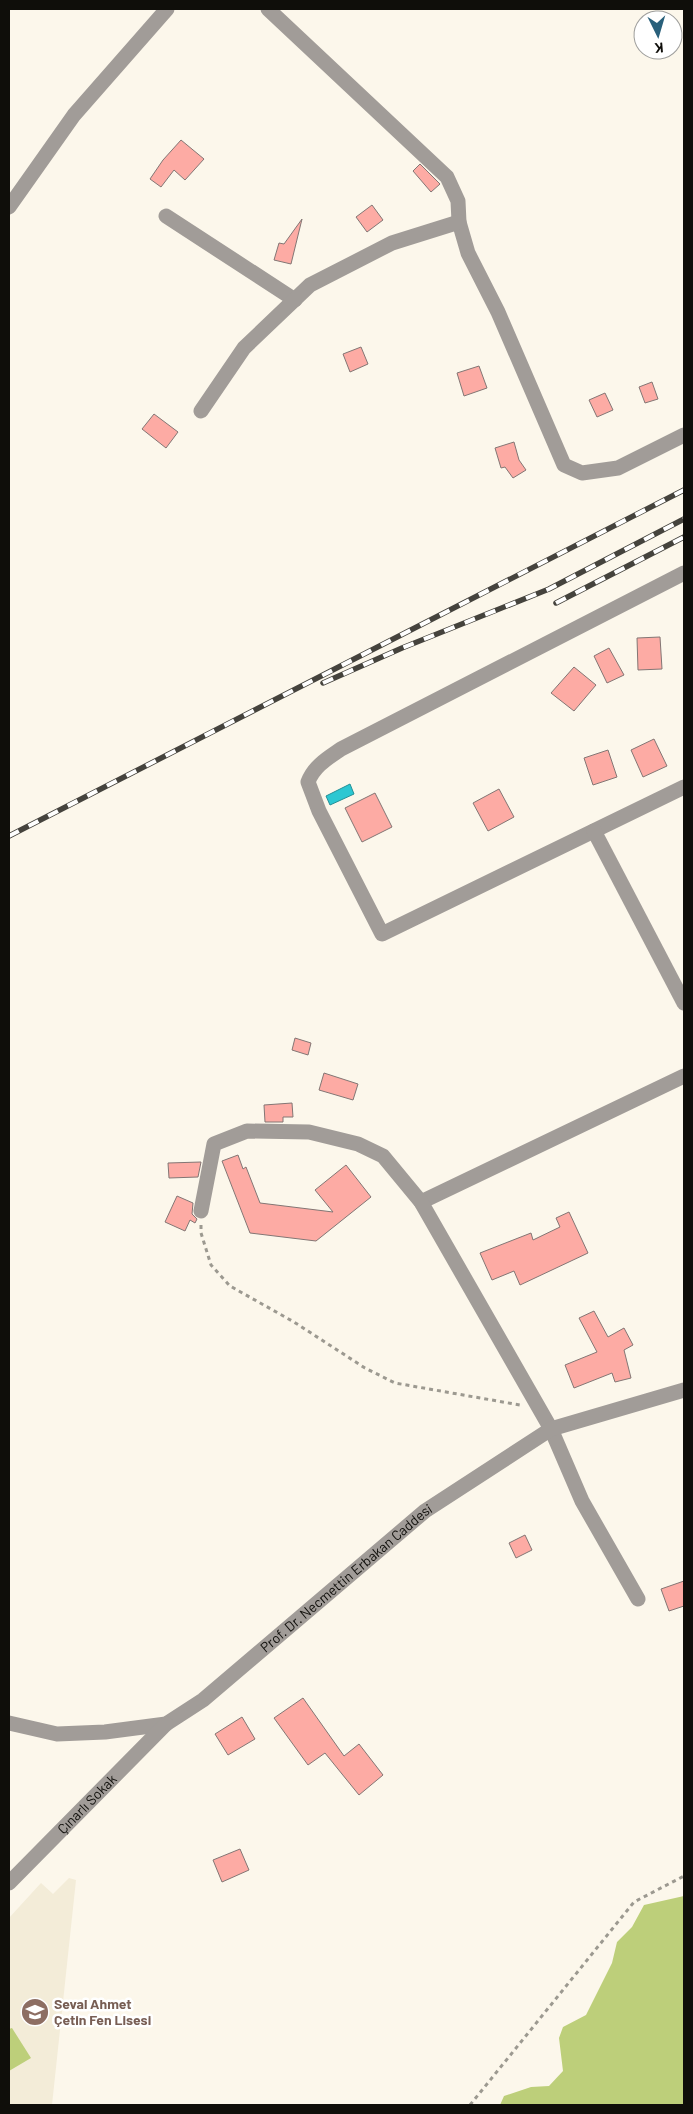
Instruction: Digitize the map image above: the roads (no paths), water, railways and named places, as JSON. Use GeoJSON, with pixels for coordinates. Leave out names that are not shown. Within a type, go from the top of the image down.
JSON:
{"type":"FeatureCollection","features":[{"type":"Feature","properties":{"kind":"street"},"geometry":{"type":"LineString","coordinates":[[9,207],[74,114],[167,9]]}},
{"type":"Feature","properties":{"kind":"street"},"geometry":{"type":"LineString","coordinates":[[268,9],[447,177],[458,201],[459,222],[468,253],[498,312],[564,465],[582,473],[618,468],[684,435]]}},
{"type":"Feature","properties":{"kind":"street"},"geometry":{"type":"LineString","coordinates":[[166,216],[295,300]]}},
{"type":"Feature","properties":{"kind":"street"},"geometry":{"type":"LineString","coordinates":[[200,411],[244,348],[310,285],[392,243],[459,222]]}},
{"type":"Feature","properties":{"kind":"street"},"geometry":{"type":"LineString","coordinates":[[684,573],[341,749],[312,772],[308,782],[319,811],[382,934],[684,787]]}},
{"type":"Feature","properties":{"kind":"street"},"geometry":{"type":"LineString","coordinates":[[594,831],[683,1000]]}},
{"type":"Feature","properties":{"kind":"street"},"geometry":{"type":"LineString","coordinates":[[421,1202],[684,1076]]}},
{"type":"Feature","properties":{"kind":"street"},"geometry":{"type":"LineString","coordinates":[[201,1212],[214,1144],[247,1131],[309,1132],[358,1144],[383,1156],[421,1202],[551,1429],[582,1501],[638,1599]]}},
{"type":"Feature","properties":{"kind":"street","name":"Prof. Dr. Necmettin Erbakan Caddesi"},"geometry":{"type":"LineString","coordinates":[[9,1723],[57,1734],[105,1732],[166,1724],[203,1700],[425,1511],[551,1429],[684,1390]]}},
{"type":"Feature","properties":{"kind":"street","name":"Çınarlı Sokak"},"geometry":{"type":"LineString","coordinates":[[9,1883],[166,1724]]}},
{"type":"Feature","properties":{"kind":"water"},"geometry":{"type":"Polygon","coordinates":[[[350,784],[354,794],[330,805],[326,796],[350,784]]]}},
{"type":"Feature","properties":{"kind":"railway"},"geometry":{"type":"LineString","coordinates":[[9,836],[684,490]]}},
{"type":"Feature","properties":{"kind":"railway"},"geometry":{"type":"LineString","coordinates":[[323,683],[402,648],[549,589],[684,519]]}},
{"type":"Feature","properties":{"kind":"railway"},"geometry":{"type":"LineString","coordinates":[[556,603],[684,537]]}},
{"type":"Feature","properties":{"kind":"place","name":"Seval Ahmet Çetin Fen Lisesi"},"geometry":{"type":"Point","coordinates":[35,2012]}}]}
